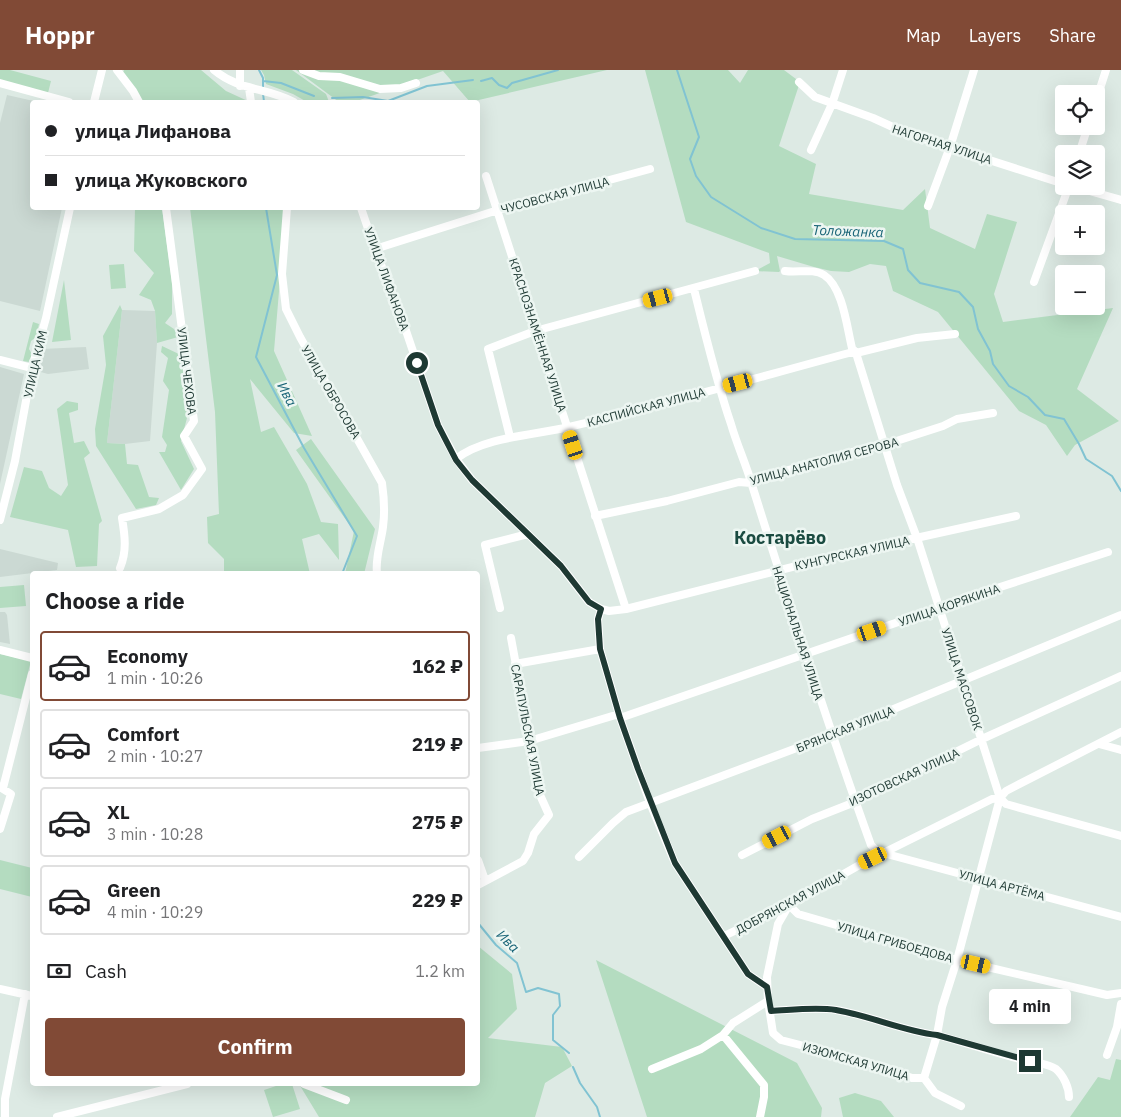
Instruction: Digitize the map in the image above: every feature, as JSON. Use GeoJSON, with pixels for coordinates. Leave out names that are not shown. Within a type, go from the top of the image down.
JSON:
{"type":"FeatureCollection","features":[{"type":"Feature","properties":{"kind":"street"},"geometry":{"type":"LineString","coordinates":[[94,100],[102,70]]}},
{"type":"Feature","properties":{"kind":"street"},"geometry":{"type":"LineString","coordinates":[[117,70],[138,100]]}},
{"type":"Feature","properties":{"kind":"street"},"geometry":{"type":"LineString","coordinates":[[214,70],[230,82],[272,93],[287,100]]}},
{"type":"Feature","properties":{"kind":"street"},"geometry":{"type":"LineString","coordinates":[[240,70],[240,86]]}},
{"type":"Feature","properties":{"kind":"street"},"geometry":{"type":"LineString","coordinates":[[302,70],[319,76],[340,77],[380,89],[401,88],[416,83]]}},
{"type":"Feature","properties":{"kind":"street"},"geometry":{"type":"LineString","coordinates":[[811,150],[832,104],[843,70]]}},
{"type":"Feature","properties":{"kind":"street"},"geometry":{"type":"LineString","coordinates":[[928,206],[950,147],[974,70]]}},
{"type":"Feature","properties":{"kind":"street"},"geometry":{"type":"LineString","coordinates":[[1101,85],[1106,70]]}},
{"type":"Feature","properties":{"kind":"street","name":"НАГОРНАЯ УЛИЦА"},"geometry":{"type":"LineString","coordinates":[[799,82],[815,97],[873,118],[908,134],[1055,181]]}},
{"type":"Feature","properties":{"kind":"street"},"geometry":{"type":"LineString","coordinates":[[0,83],[62,100]]}},
{"type":"Feature","properties":{"kind":"street"},"geometry":{"type":"LineString","coordinates":[[250,88],[251,100]]}},
{"type":"Feature","properties":{"kind":"street","name":"ЧУСОВСКАЯ УЛИЦА"},"geometry":{"type":"LineString","coordinates":[[374,248],[498,210],[650,169]]}},
{"type":"Feature","properties":{"kind":"street","name":"КРАСНОЗНАМЁННАЯ УЛИЦА"},"geometry":{"type":"LineString","coordinates":[[486,176],[626,609]]}},
{"type":"Feature","properties":{"kind":"street"},"geometry":{"type":"LineString","coordinates":[[1034,282],[1067,195]]}},
{"type":"Feature","properties":{"kind":"street"},"geometry":{"type":"LineString","coordinates":[[1103,195],[1121,200]]}},
{"type":"Feature","properties":{"kind":"street","name":"УЛИЦА КИМ"},"geometry":{"type":"LineString","coordinates":[[0,520],[15,461],[32,368],[46,318],[70,210]]}},
{"type":"Feature","properties":{"kind":"street","name":"УЛИЦА ЧЕХОВА"},"geometry":{"type":"LineString","coordinates":[[120,568],[124,558],[126,541],[122,518],[159,509],[183,495],[202,469],[184,436],[194,421],[166,210]]}},
{"type":"Feature","properties":{"kind":"street","name":"УЛИЦА ОБРОСОВА"},"geometry":{"type":"LineString","coordinates":[[287,210],[282,274],[286,309],[382,483],[384,504],[383,528],[376,557],[377,571]]}},
{"type":"Feature","properties":{"kind":"street","name":"УЛИЦА ЛИФАНОВА"},"geometry":{"type":"LineString","coordinates":[[362,210],[374,248],[401,316],[438,425],[456,460],[472,480],[561,566],[589,602],[601,609]]}},
{"type":"Feature","properties":{"kind":"street"},"geometry":{"type":"LineString","coordinates":[[510,437],[488,349],[535,331],[755,271]]}},
{"type":"Feature","properties":{"kind":"street","name":"УЛИЦА МАССОВОК"},"geometry":{"type":"LineString","coordinates":[[786,271],[810,271],[824,275],[834,286],[840,298],[852,348],[856,353],[884,445],[917,538],[1000,798]]}},
{"type":"Feature","properties":{"kind":"street","name":"НАЦИОНАЛЬНАЯ УЛИЦА"},"geometry":{"type":"LineString","coordinates":[[694,289],[720,388],[805,654],[871,845],[883,853]]}},
{"type":"Feature","properties":{"kind":"street","name":"КАСПИЙСКАЯ УЛИЦА"},"geometry":{"type":"LineString","coordinates":[[456,460],[486,445],[510,437],[567,428],[849,353],[918,338],[954,334]]}},
{"type":"Feature","properties":{"kind":"street"},"geometry":{"type":"LineString","coordinates":[[0,360],[32,368]]}},
{"type":"Feature","properties":{"kind":"street","name":"УЛИЦА АНАТОЛИЯ СЕРОВА"},"geometry":{"type":"LineString","coordinates":[[595,516],[667,501],[739,482],[751,483],[767,476],[877,445],[884,445],[944,426],[956,419],[993,413]]}},
{"type":"Feature","properties":{"kind":"street","name":"КУНГУРСКАЯ УЛИЦА"},"geometry":{"type":"LineString","coordinates":[[601,609],[610,611],[626,609],[779,570],[1016,516]]}},
{"type":"Feature","properties":{"kind":"street"},"geometry":{"type":"LineString","coordinates":[[500,608],[485,545],[528,534]]}},
{"type":"Feature","properties":{"kind":"street","name":"УЛИЦА КОРЯКИНА"},"geometry":{"type":"LineString","coordinates":[[480,748],[529,741],[620,716],[1108,552]]}},
{"type":"Feature","properties":{"kind":"street"},"geometry":{"type":"LineString","coordinates":[[601,609],[598,619],[600,649],[620,716],[650,803],[675,863],[748,974],[767,987]]}},
{"type":"Feature","properties":{"kind":"street","name":"БРЯНСКАЯ УЛИЦА"},"geometry":{"type":"LineString","coordinates":[[579,857],[626,812],[832,734],[1121,615]]}},
{"type":"Feature","properties":{"kind":"street","name":"САРАПУЛЬСКАЯ УЛИЦА"},"geometry":{"type":"LineString","coordinates":[[485,880],[523,861],[528,853],[534,834],[549,815],[540,795],[511,638]]}},
{"type":"Feature","properties":{"kind":"street"},"geometry":{"type":"LineString","coordinates":[[515,664],[600,649]]}},
{"type":"Feature","properties":{"kind":"street"},"geometry":{"type":"LineString","coordinates":[[0,650],[30,658]]}},
{"type":"Feature","properties":{"kind":"street","name":"ИЗОТОВСКАЯ УЛИЦА"},"geometry":{"type":"LineString","coordinates":[[742,854],[982,739],[1121,676]]}},
{"type":"Feature","properties":{"kind":"street"},"geometry":{"type":"LineString","coordinates":[[0,828],[11,794],[2,787],[30,682]]}},
{"type":"Feature","properties":{"kind":"street","name":"ДОБРЯНСКАЯ УЛИЦА"},"geometry":{"type":"LineString","coordinates":[[724,936],[789,905],[883,853],[992,799],[1000,798],[1006,791],[1121,732]]}},
{"type":"Feature","properties":{"kind":"street"},"geometry":{"type":"LineString","coordinates":[[1099,744],[1121,750]]}},
{"type":"Feature","properties":{"kind":"street"},"geometry":{"type":"LineString","coordinates":[[1000,798],[1006,804],[1121,836]]}},
{"type":"Feature","properties":{"kind":"street"},"geometry":{"type":"LineString","coordinates":[[924,1078],[1000,798]]}},
{"type":"Feature","properties":{"kind":"street","name":"УЛИЦА АРТЁМА"},"geometry":{"type":"LineString","coordinates":[[883,853],[1121,917]]}},
{"type":"Feature","properties":{"kind":"street"},"geometry":{"type":"LineString","coordinates":[[480,866],[485,880],[480,884]]}},
{"type":"Feature","properties":{"kind":"street"},"geometry":{"type":"LineString","coordinates":[[789,905],[778,924],[767,976],[768,1001],[771,1011],[834,1010],[856,1014],[1056,1069],[1069,1089],[1069,1097]]}},
{"type":"Feature","properties":{"kind":"street","name":"УЛИЦА ГРИБОЕДОВА"},"geometry":{"type":"LineString","coordinates":[[789,905],[798,914],[957,960],[1107,995],[1121,994]]}},
{"type":"Feature","properties":{"kind":"street"},"geometry":{"type":"LineString","coordinates":[[0,989],[29,995],[5,1098],[5,1117]]}},
{"type":"Feature","properties":{"kind":"street"},"geometry":{"type":"LineString","coordinates":[[652,1069],[702,1049],[723,1035],[733,1023],[768,1001]]}},
{"type":"Feature","properties":{"kind":"street"},"geometry":{"type":"LineString","coordinates":[[1107,1055],[1117,1027],[1121,1004]]}},
{"type":"Feature","properties":{"kind":"street","name":"ИЗЮМСКАЯ УЛИЦА"},"geometry":{"type":"LineString","coordinates":[[771,1011],[773,1033],[780,1040],[866,1062],[912,1078],[924,1078],[935,1093],[961,1106]]}},
{"type":"Feature","properties":{"kind":"street"},"geometry":{"type":"LineString","coordinates":[[723,1035],[764,1085],[760,1117]]}},
{"type":"Feature","properties":{"kind":"street"},"geometry":{"type":"LineString","coordinates":[[56,1117],[179,1086]]}},
{"type":"Feature","properties":{"kind":"street"},"geometry":{"type":"LineString","coordinates":[[309,1086],[346,1100]]}},
{"type":"Feature","properties":{"kind":"shaded area"},"geometry":{"type":"Polygon","coordinates":[[[7,95],[30,100],[30,210],[62,210],[40,311],[0,301],[0,123],[7,95]]]}},
{"type":"Feature","properties":{"kind":"shaded area"},"geometry":{"type":"Polygon","coordinates":[[[122,310],[155,311],[157,343],[150,441],[125,444],[107,443],[122,310]]]}},
{"type":"Feature","properties":{"kind":"shaded area"},"geometry":{"type":"Polygon","coordinates":[[[86,347],[89,369],[48,374],[37,371],[41,349],[86,347]]]}},
{"type":"Feature","properties":{"kind":"shaded area"},"geometry":{"type":"Polygon","coordinates":[[[0,367],[24,374],[0,484],[0,367]]]}},
{"type":"Feature","properties":{"kind":"shaded area"},"geometry":{"type":"Polygon","coordinates":[[[0,549],[58,563],[57,570],[30,571],[30,573],[0,577],[0,549]]]}},
{"type":"Feature","properties":{"kind":"shaded area"},"geometry":{"type":"Polygon","coordinates":[[[0,612],[5,612],[7,615],[10,644],[0,642],[0,612]]]}},
{"type":"Feature","properties":{"kind":"green space"},"geometry":{"type":"Polygon","coordinates":[[[0,70],[10,70],[51,81],[48,93],[0,80],[0,70]]]}},
{"type":"Feature","properties":{"kind":"green space"},"geometry":{"type":"Polygon","coordinates":[[[124,70],[201,70],[226,91],[246,100],[138,100],[121,78],[124,70]]]}},
{"type":"Feature","properties":{"kind":"green space"},"geometry":{"type":"Polygon","coordinates":[[[261,70],[292,70],[326,94],[328,100],[304,100],[266,84],[261,70]]]}},
{"type":"Feature","properties":{"kind":"green space"},"geometry":{"type":"Polygon","coordinates":[[[296,70],[607,70],[479,100],[468,100],[443,71],[360,100],[336,100],[296,70]]]}},
{"type":"Feature","properties":{"kind":"green space"},"geometry":{"type":"Polygon","coordinates":[[[645,70],[728,70],[740,83],[748,70],[784,70],[800,82],[779,146],[816,164],[809,194],[903,210],[925,189],[930,228],[975,249],[987,214],[1017,222],[994,294],[1003,322],[1058,315],[1105,315],[1105,309],[1113,308],[1077,389],[1119,421],[1075,445],[1067,456],[1046,425],[1019,411],[938,312],[893,291],[886,266],[870,264],[849,272],[831,271],[777,256],[779,272],[755,271],[770,263],[769,253],[686,222],[645,70]]]}},
{"type":"Feature","properties":{"kind":"green space"},"geometry":{"type":"Polygon","coordinates":[[[135,210],[162,210],[172,283],[172,314],[165,323],[174,329],[178,337],[157,343],[155,311],[151,300],[139,295],[154,273],[134,251],[135,210]]]}},
{"type":"Feature","properties":{"kind":"green space"},"geometry":{"type":"Polygon","coordinates":[[[190,210],[286,210],[274,351],[312,436],[294,433],[250,379],[261,432],[274,427],[307,484],[321,522],[338,524],[339,560],[319,534],[302,539],[309,571],[224,571],[224,559],[208,543],[207,517],[219,514],[215,412],[190,210]]]}},
{"type":"Feature","properties":{"kind":"green space"},"geometry":{"type":"Polygon","coordinates":[[[124,264],[126,288],[111,289],[109,265],[124,264]]]}},
{"type":"Feature","properties":{"kind":"green space"},"geometry":{"type":"Polygon","coordinates":[[[64,280],[71,340],[52,342],[64,280]]]}},
{"type":"Feature","properties":{"kind":"green space"},"geometry":{"type":"Polygon","coordinates":[[[120,305],[122,310],[107,443],[125,444],[127,464],[138,465],[149,497],[159,498],[156,505],[136,509],[96,446],[95,429],[106,365],[103,336],[120,305]]]}},
{"type":"Feature","properties":{"kind":"green space"},"geometry":{"type":"Polygon","coordinates":[[[33,322],[39,324],[36,337],[31,341],[29,349],[32,354],[29,362],[23,361],[33,322]]]}},
{"type":"Feature","properties":{"kind":"green space"},"geometry":{"type":"Polygon","coordinates":[[[162,346],[181,355],[188,414],[181,441],[194,469],[181,490],[159,452],[165,452],[167,445],[162,437],[169,390],[163,381],[168,358],[161,352],[162,346]]]}},
{"type":"Feature","properties":{"kind":"green space"},"geometry":{"type":"Polygon","coordinates":[[[67,401],[78,403],[78,410],[69,413],[74,443],[84,441],[90,453],[84,458],[102,521],[99,524],[97,566],[76,567],[68,530],[10,517],[24,467],[42,471],[49,488],[61,496],[68,485],[57,409],[67,401]]]}},
{"type":"Feature","properties":{"kind":"green space"},"geometry":{"type":"Polygon","coordinates":[[[311,439],[375,529],[365,571],[346,571],[354,531],[296,450],[311,439]]]}},
{"type":"Feature","properties":{"kind":"green space"},"geometry":{"type":"Polygon","coordinates":[[[24,585],[26,606],[0,608],[0,587],[24,585]]]}},
{"type":"Feature","properties":{"kind":"green space"},"geometry":{"type":"Polygon","coordinates":[[[0,654],[30,661],[21,699],[0,694],[0,654]]]}},
{"type":"Feature","properties":{"kind":"green space"},"geometry":{"type":"Polygon","coordinates":[[[0,860],[30,868],[30,896],[0,889],[0,860]]]}},
{"type":"Feature","properties":{"kind":"green space"},"geometry":{"type":"Polygon","coordinates":[[[480,948],[512,974],[517,1009],[488,1038],[562,1047],[572,1066],[545,1083],[535,1117],[319,1117],[300,1086],[480,1086],[480,948]]]}},
{"type":"Feature","properties":{"kind":"green space"},"geometry":{"type":"Polygon","coordinates":[[[596,960],[797,1063],[822,1108],[821,1117],[647,1117],[596,960]]]}},
{"type":"Feature","properties":{"kind":"green space"},"geometry":{"type":"Polygon","coordinates":[[[1116,1059],[1121,1060],[1121,1117],[1070,1117],[1098,1077],[1110,1080],[1116,1059]]]}},
{"type":"Feature","properties":{"kind":"green space"},"geometry":{"type":"Polygon","coordinates":[[[276,1086],[293,1086],[300,1109],[273,1117],[264,1090],[276,1086]]]}},
{"type":"Feature","properties":{"kind":"green space"},"geometry":{"type":"Polygon","coordinates":[[[855,1093],[881,1101],[894,1117],[843,1117],[839,1098],[855,1093]]]}},
{"type":"Feature","properties":{"kind":"waterway","name":"Ива"},"geometry":{"type":"LineString","coordinates":[[259,70],[263,78],[263,88]]}},
{"type":"Feature","properties":{"kind":"waterway","name":"Толожанка"},"geometry":{"type":"LineString","coordinates":[[481,81],[492,78],[499,85],[507,88],[512,83],[558,70]]}},
{"type":"Feature","properties":{"kind":"waterway","name":"Толожанка"},"geometry":{"type":"LineString","coordinates":[[677,70],[699,137],[690,159],[696,176],[711,197],[761,228],[795,239],[884,241],[903,249],[908,270],[920,283],[959,292],[973,307],[978,329],[990,351],[993,364],[1009,386],[1028,397],[1045,415],[1064,419],[1086,459],[1112,476],[1121,491]]}},
{"type":"Feature","properties":{"kind":"waterway","name":"Толожанка"},"geometry":{"type":"LineString","coordinates":[[391,100],[427,86],[473,80]]}},
{"type":"Feature","properties":{"kind":"waterway","name":"Толожанка"},"geometry":{"type":"LineString","coordinates":[[263,81],[281,83],[314,96]]}},
{"type":"Feature","properties":{"kind":"waterway","name":"Ива"},"geometry":{"type":"LineString","coordinates":[[263,93],[264,100]]}},
{"type":"Feature","properties":{"kind":"waterway","name":"Толожанка"},"geometry":{"type":"LineString","coordinates":[[332,98],[363,97],[382,100]]}},
{"type":"Feature","properties":{"kind":"waterway","name":"Ива"},"geometry":{"type":"LineString","coordinates":[[266,210],[277,275],[256,357],[304,448],[357,536],[343,571]]}},
{"type":"Feature","properties":{"kind":"waterway","name":"Ива"},"geometry":{"type":"LineString","coordinates":[[480,925],[496,945],[517,963],[526,992],[538,988],[559,994],[560,1006],[553,1015],[553,1040],[569,1053]]}},
{"type":"Feature","properties":{"kind":"waterway","name":"Ива"},"geometry":{"type":"LineString","coordinates":[[573,1067],[580,1083],[597,1107],[600,1117]]}},
{"type":"Feature","properties":{"kind":"district","name":"Костарёво"},"geometry":{"type":"Point","coordinates":[780,537]}},
{"type":"Feature","properties":{"kind":"route"},"geometry":{"type":"LineString","coordinates":[[417,363],[438,425],[456,460],[472,480],[561,566],[589,602],[601,609],[598,619],[600,649],[620,718],[650,803],[675,863],[748,974],[767,987],[771,1011],[819,1009],[856,1014],[1030,1061]]}}]}
